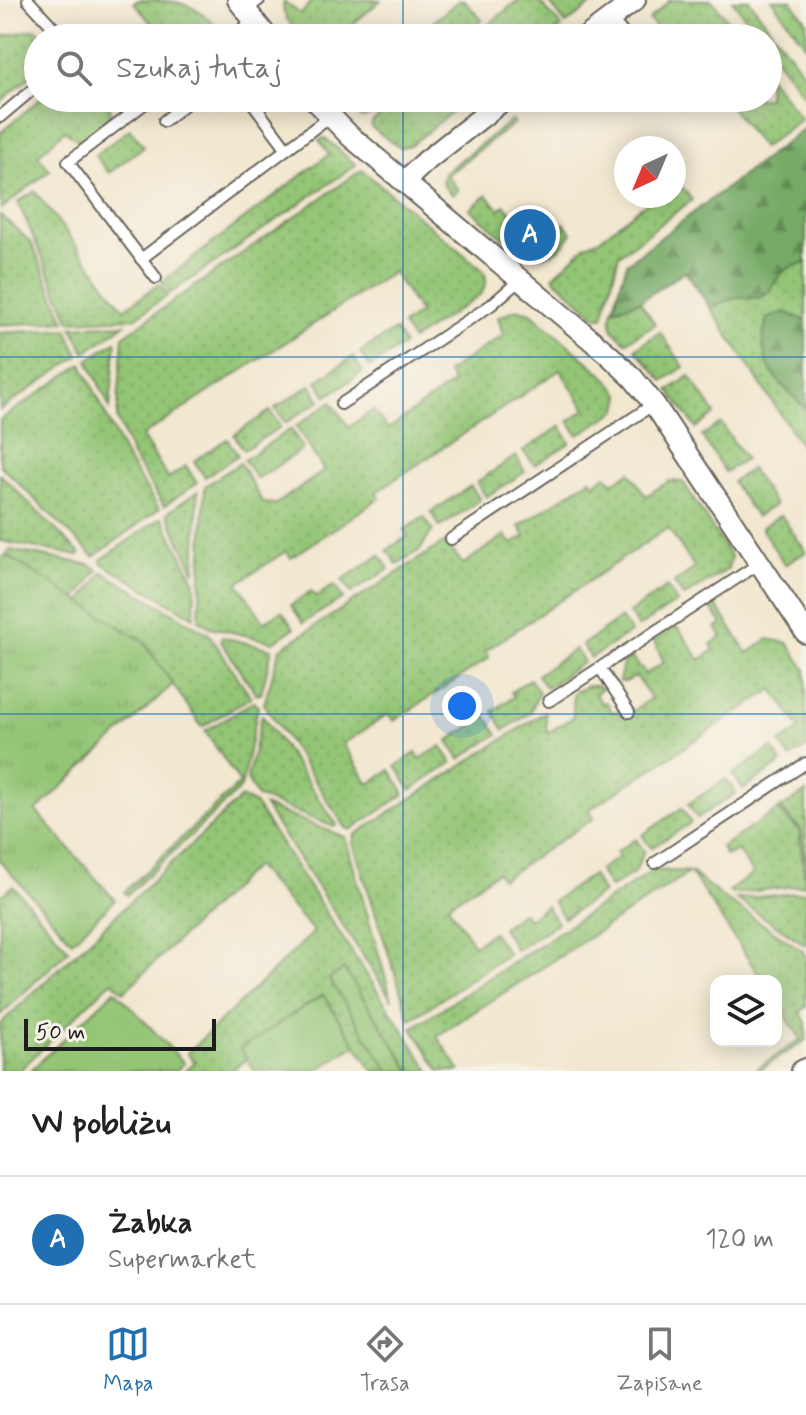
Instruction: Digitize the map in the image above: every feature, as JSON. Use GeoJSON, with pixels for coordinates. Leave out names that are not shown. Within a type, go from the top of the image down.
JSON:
{"type":"FeatureCollection","features":[{"type":"Feature","properties":{"kind":"street"},"geometry":{"type":"LineString","coordinates":[[603,24],[635,0]]}},
{"type":"Feature","properties":{"kind":"street"},"geometry":{"type":"LineString","coordinates":[[325,112],[615,360],[654,404],[806,633]]}},
{"type":"Feature","properties":{"kind":"street"},"geometry":{"type":"LineString","coordinates":[[405,181],[488,112]]}},
{"type":"Feature","properties":{"kind":"lane"},"geometry":{"type":"LineString","coordinates":[[28,0],[50,24]]}},
{"type":"Feature","properties":{"kind":"lane"},"geometry":{"type":"LineString","coordinates":[[611,18],[616,24]]}},
{"type":"Feature","properties":{"kind":"lane"},"geometry":{"type":"LineString","coordinates":[[0,117],[24,97]]}},
{"type":"Feature","properties":{"kind":"lane"},"geometry":{"type":"LineString","coordinates":[[134,112],[68,162],[156,278]]}},
{"type":"Feature","properties":{"kind":"lane"},"geometry":{"type":"LineString","coordinates":[[164,121],[175,112]]}},
{"type":"Feature","properties":{"kind":"lane"},"geometry":{"type":"LineString","coordinates":[[259,112],[287,149]]}},
{"type":"Feature","properties":{"kind":"lane"},"geometry":{"type":"LineString","coordinates":[[141,259],[329,117]]}},
{"type":"Feature","properties":{"kind":"lane"},"geometry":{"type":"LineString","coordinates":[[341,404],[491,305],[521,279]]}},
{"type":"Feature","properties":{"kind":"lane"},"geometry":{"type":"LineString","coordinates":[[451,539],[654,404]]}},
{"type":"Feature","properties":{"kind":"lane"},"geometry":{"type":"LineString","coordinates":[[549,701],[760,563]]}},
{"type":"Feature","properties":{"kind":"lane"},"geometry":{"type":"LineString","coordinates":[[600,668],[629,712]]}},
{"type":"Feature","properties":{"kind":"lane"},"geometry":{"type":"LineString","coordinates":[[655,863],[806,763]]}},
{"type":"Feature","properties":{"kind":"green space"},"geometry":{"type":"Polygon","coordinates":[[[138,0],[162,0],[182,4],[200,12],[214,24],[152,24],[134,3],[138,0]]]}},
{"type":"Feature","properties":{"kind":"green space"},"geometry":{"type":"Polygon","coordinates":[[[313,0],[381,0],[353,24],[290,24],[285,16],[284,2],[301,14],[313,0]]]}},
{"type":"Feature","properties":{"kind":"green space"},"geometry":{"type":"Polygon","coordinates":[[[459,0],[464,0],[482,20],[477,24],[431,24],[459,0]]]}},
{"type":"Feature","properties":{"kind":"green space"},"geometry":{"type":"Polygon","coordinates":[[[518,0],[538,0],[559,24],[490,24],[518,0]]]}},
{"type":"Feature","properties":{"kind":"green space"},"geometry":{"type":"Polygon","coordinates":[[[547,0],[598,0],[566,24],[547,0]]]}},
{"type":"Feature","properties":{"kind":"green space"},"geometry":{"type":"Polygon","coordinates":[[[670,0],[712,0],[730,24],[653,24],[649,20],[670,0]]]}},
{"type":"Feature","properties":{"kind":"green space"},"geometry":{"type":"Polygon","coordinates":[[[732,0],[749,0],[767,24],[750,24],[732,0]]]}},
{"type":"Feature","properties":{"kind":"green space"},"geometry":{"type":"Polygon","coordinates":[[[772,0],[791,0],[806,20],[806,46],[772,0]]]}},
{"type":"Feature","properties":{"kind":"green space"},"geometry":{"type":"Polygon","coordinates":[[[0,32],[5,36],[24,32],[24,82],[0,102],[0,32]]]}},
{"type":"Feature","properties":{"kind":"green space"},"geometry":{"type":"Polygon","coordinates":[[[782,44],[806,76],[806,98],[782,66],[782,44]]]}},
{"type":"Feature","properties":{"kind":"green space"},"geometry":{"type":"Polygon","coordinates":[[[782,94],[801,119],[762,148],[735,112],[782,112],[782,94]]]}},
{"type":"Feature","properties":{"kind":"green space"},"geometry":{"type":"Polygon","coordinates":[[[25,112],[110,112],[111,117],[88,138],[77,140],[65,130],[38,155],[50,170],[1,209],[0,133],[25,112]]]}},
{"type":"Feature","properties":{"kind":"green space"},"geometry":{"type":"Polygon","coordinates":[[[354,112],[372,112],[366,117],[361,118],[354,112]]]}},
{"type":"Feature","properties":{"kind":"green space"},"geometry":{"type":"Polygon","coordinates":[[[384,112],[452,112],[411,145],[400,148],[371,127],[372,122],[384,112]]]}},
{"type":"Feature","properties":{"kind":"green space"},"geometry":{"type":"Polygon","coordinates":[[[512,120],[514,123],[447,175],[458,190],[453,195],[443,182],[445,172],[512,120]]]}},
{"type":"Feature","properties":{"kind":"green space"},"geometry":{"type":"Polygon","coordinates":[[[806,127],[806,263],[787,269],[761,297],[735,298],[711,309],[685,271],[640,301],[613,309],[627,263],[806,127]]]}},
{"type":"Feature","properties":{"kind":"green space"},"geometry":{"type":"Polygon","coordinates":[[[130,129],[144,146],[109,173],[95,155],[130,129]]]}},
{"type":"Feature","properties":{"kind":"green space"},"geometry":{"type":"Polygon","coordinates":[[[325,138],[356,165],[171,293],[162,282],[329,154],[319,140],[325,138]]]}},
{"type":"Feature","properties":{"kind":"green space"},"geometry":{"type":"Polygon","coordinates":[[[362,170],[484,271],[486,281],[483,290],[479,296],[412,340],[402,325],[420,313],[393,272],[142,436],[168,478],[186,466],[197,483],[164,506],[131,454],[117,419],[123,336],[362,170]]]}},
{"type":"Feature","properties":{"kind":"green space"},"geometry":{"type":"Polygon","coordinates":[[[35,191],[124,309],[159,284],[168,295],[135,318],[70,321],[18,202],[35,191]]]}},
{"type":"Feature","properties":{"kind":"green space"},"geometry":{"type":"Polygon","coordinates":[[[487,195],[499,209],[505,205],[514,216],[506,240],[470,209],[487,195]]]}},
{"type":"Feature","properties":{"kind":"green space"},"geometry":{"type":"Polygon","coordinates":[[[639,208],[681,208],[619,255],[603,317],[597,317],[553,277],[586,245],[598,240],[639,208]]]}},
{"type":"Feature","properties":{"kind":"green space"},"geometry":{"type":"Polygon","coordinates":[[[0,215],[31,242],[65,321],[0,325],[0,215]]]}},
{"type":"Feature","properties":{"kind":"green space"},"geometry":{"type":"Polygon","coordinates":[[[564,223],[572,233],[555,252],[540,256],[534,248],[552,241],[564,223]]]}},
{"type":"Feature","properties":{"kind":"green space"},"geometry":{"type":"Polygon","coordinates":[[[806,263],[806,321],[785,312],[767,319],[791,394],[806,409],[806,453],[711,309],[735,298],[761,297],[787,269],[806,263]]]}},
{"type":"Feature","properties":{"kind":"green space"},"geometry":{"type":"Polygon","coordinates":[[[640,301],[655,324],[626,342],[613,328],[613,309],[640,301]]]}},
{"type":"Feature","properties":{"kind":"green space"},"geometry":{"type":"Polygon","coordinates":[[[517,309],[531,313],[608,379],[621,395],[618,410],[578,435],[569,421],[586,409],[560,370],[376,492],[380,498],[291,558],[286,551],[238,583],[264,622],[282,611],[294,628],[274,642],[210,627],[199,620],[205,486],[240,463],[263,503],[276,504],[324,471],[296,426],[331,402],[349,427],[373,410],[388,429],[453,383],[447,372],[503,335],[498,317],[517,309]]]}},
{"type":"Feature","properties":{"kind":"green space"},"geometry":{"type":"Polygon","coordinates":[[[785,312],[806,321],[806,409],[770,369],[763,347],[767,319],[785,312]]]}},
{"type":"Feature","properties":{"kind":"green space"},"geometry":{"type":"Polygon","coordinates":[[[125,324],[85,353],[72,327],[125,324]]]}},
{"type":"Feature","properties":{"kind":"green space"},"geometry":{"type":"Polygon","coordinates":[[[67,329],[79,356],[0,410],[0,333],[67,329]]]}},
{"type":"Feature","properties":{"kind":"green space"},"geometry":{"type":"Polygon","coordinates":[[[395,330],[404,345],[370,367],[360,352],[395,330]]]}},
{"type":"Feature","properties":{"kind":"green space"},"geometry":{"type":"Polygon","coordinates":[[[660,332],[684,367],[663,381],[635,349],[660,332]]]}},
{"type":"Feature","properties":{"kind":"green space"},"geometry":{"type":"Polygon","coordinates":[[[116,341],[110,408],[88,360],[116,341]]]}},
{"type":"Feature","properties":{"kind":"green space"},"geometry":{"type":"Polygon","coordinates":[[[353,357],[363,372],[327,396],[317,381],[353,357]]]}},
{"type":"Feature","properties":{"kind":"green space"},"geometry":{"type":"Polygon","coordinates":[[[82,364],[125,456],[159,509],[94,557],[0,465],[0,420],[82,364]]]}},
{"type":"Feature","properties":{"kind":"green space"},"geometry":{"type":"Polygon","coordinates":[[[690,376],[715,414],[696,428],[669,390],[690,376]]]}},
{"type":"Feature","properties":{"kind":"green space"},"geometry":{"type":"Polygon","coordinates":[[[311,385],[320,401],[285,423],[275,408],[311,385]]]}},
{"type":"Feature","properties":{"kind":"green space"},"geometry":{"type":"Polygon","coordinates":[[[270,411],[280,427],[244,450],[234,435],[270,411]]]}},
{"type":"Feature","properties":{"kind":"green space"},"geometry":{"type":"Polygon","coordinates":[[[721,423],[745,459],[725,472],[702,436],[721,423]]]}},
{"type":"Feature","properties":{"kind":"green space"},"geometry":{"type":"Polygon","coordinates":[[[561,426],[570,443],[535,465],[523,451],[561,426]]]}},
{"type":"Feature","properties":{"kind":"green space"},"geometry":{"type":"Polygon","coordinates":[[[291,429],[303,449],[257,479],[244,460],[291,429]]]}},
{"type":"Feature","properties":{"kind":"green space"},"geometry":{"type":"Polygon","coordinates":[[[227,439],[238,455],[205,477],[194,461],[227,439]]]}},
{"type":"Feature","properties":{"kind":"green space"},"geometry":{"type":"Polygon","coordinates":[[[516,456],[525,472],[486,497],[477,482],[516,456]]]}},
{"type":"Feature","properties":{"kind":"green space"},"geometry":{"type":"Polygon","coordinates":[[[751,469],[775,505],[756,517],[732,482],[751,469]]]}},
{"type":"Feature","properties":{"kind":"green space"},"geometry":{"type":"Polygon","coordinates":[[[630,472],[646,496],[669,481],[683,482],[731,557],[728,569],[684,597],[674,583],[695,568],[668,528],[485,651],[489,658],[394,721],[388,714],[343,744],[369,784],[390,770],[404,792],[351,830],[346,828],[264,704],[280,649],[445,542],[463,564],[505,535],[512,544],[525,536],[519,526],[591,479],[594,484],[606,475],[613,483],[630,472]]]}},
{"type":"Feature","properties":{"kind":"green space"},"geometry":{"type":"Polygon","coordinates":[[[0,474],[80,554],[79,556],[0,541],[0,474]]]}},
{"type":"Feature","properties":{"kind":"green space"},"geometry":{"type":"Polygon","coordinates":[[[471,486],[480,500],[440,527],[431,512],[471,486]]]}},
{"type":"Feature","properties":{"kind":"green space"},"geometry":{"type":"Polygon","coordinates":[[[198,491],[195,573],[167,513],[198,491]]]}},
{"type":"Feature","properties":{"kind":"green space"},"geometry":{"type":"Polygon","coordinates":[[[781,515],[806,552],[785,565],[761,528],[781,515]]]}},
{"type":"Feature","properties":{"kind":"green space"},"geometry":{"type":"Polygon","coordinates":[[[162,517],[195,582],[194,617],[101,563],[162,517]]]}},
{"type":"Feature","properties":{"kind":"green space"},"geometry":{"type":"Polygon","coordinates":[[[424,517],[433,530],[420,550],[397,564],[387,550],[408,536],[404,530],[424,517]]]}},
{"type":"Feature","properties":{"kind":"green space"},"geometry":{"type":"Polygon","coordinates":[[[10,550],[91,565],[98,570],[76,600],[6,555],[10,550]]]}},
{"type":"Feature","properties":{"kind":"green space"},"geometry":{"type":"Polygon","coordinates":[[[6,555],[143,641],[173,684],[36,811],[115,900],[72,941],[0,861],[0,560],[6,555]]]}},
{"type":"Feature","properties":{"kind":"green space"},"geometry":{"type":"Polygon","coordinates":[[[380,555],[389,569],[351,593],[342,580],[380,555]]]}},
{"type":"Feature","properties":{"kind":"green space"},"geometry":{"type":"Polygon","coordinates":[[[103,572],[209,634],[251,697],[202,727],[143,641],[80,603],[103,572]]]}},
{"type":"Feature","properties":{"kind":"green space"},"geometry":{"type":"Polygon","coordinates":[[[334,585],[343,598],[303,623],[291,605],[311,591],[316,597],[334,585]]]}},
{"type":"Feature","properties":{"kind":"green space"},"geometry":{"type":"Polygon","coordinates":[[[667,587],[677,602],[638,627],[629,613],[667,587]]]}},
{"type":"Feature","properties":{"kind":"green space"},"geometry":{"type":"Polygon","coordinates":[[[715,604],[748,653],[768,639],[788,643],[806,670],[806,748],[790,758],[780,743],[800,729],[773,689],[589,810],[594,818],[502,879],[497,872],[448,905],[474,945],[493,932],[508,954],[410,1020],[353,843],[355,835],[545,712],[547,733],[573,717],[573,693],[581,689],[591,686],[603,688],[595,694],[602,704],[606,702],[613,713],[620,709],[625,716],[651,698],[636,676],[619,682],[623,663],[631,657],[646,674],[664,662],[654,641],[674,627],[679,629],[700,660],[714,650],[711,644],[722,637],[716,628],[722,624],[711,608],[715,604]]]}},
{"type":"Feature","properties":{"kind":"green space"},"geometry":{"type":"Polygon","coordinates":[[[621,618],[631,632],[591,658],[582,645],[621,618]]]}},
{"type":"Feature","properties":{"kind":"green space"},"geometry":{"type":"Polygon","coordinates":[[[222,637],[272,649],[261,694],[256,694],[220,640],[222,637]]]}},
{"type":"Feature","properties":{"kind":"green space"},"geometry":{"type":"Polygon","coordinates":[[[575,649],[584,662],[546,688],[537,675],[575,649]]]}},
{"type":"Feature","properties":{"kind":"green space"},"geometry":{"type":"Polygon","coordinates":[[[530,679],[539,692],[530,713],[504,730],[493,711],[514,696],[511,692],[530,679]]]}},
{"type":"Feature","properties":{"kind":"green space"},"geometry":{"type":"Polygon","coordinates":[[[254,701],[258,707],[241,788],[127,895],[124,892],[240,783],[205,731],[254,701]]]}},
{"type":"Feature","properties":{"kind":"green space"},"geometry":{"type":"Polygon","coordinates":[[[262,715],[337,825],[334,827],[257,797],[247,779],[262,715]]]}},
{"type":"Feature","properties":{"kind":"green space"},"geometry":{"type":"Polygon","coordinates":[[[486,716],[498,734],[460,759],[448,741],[486,716]]]}},
{"type":"Feature","properties":{"kind":"green space"},"geometry":{"type":"Polygon","coordinates":[[[441,746],[452,763],[411,790],[396,766],[416,753],[420,759],[441,746]]]}},
{"type":"Feature","properties":{"kind":"green space"},"geometry":{"type":"Polygon","coordinates":[[[772,748],[782,763],[743,789],[733,774],[772,748]]]}},
{"type":"Feature","properties":{"kind":"green space"},"geometry":{"type":"Polygon","coordinates":[[[726,779],[736,793],[697,818],[688,804],[726,779]]]}},
{"type":"Feature","properties":{"kind":"green space"},"geometry":{"type":"Polygon","coordinates":[[[806,792],[806,875],[801,829],[780,809],[806,792]]]}},
{"type":"Feature","properties":{"kind":"green space"},"geometry":{"type":"Polygon","coordinates":[[[241,798],[254,803],[430,1071],[373,1071],[323,995],[241,1049],[247,1059],[231,1071],[185,1071],[195,1062],[187,1053],[314,932],[255,866],[124,992],[112,981],[19,1071],[0,1071],[0,1024],[241,798]]]}},
{"type":"Feature","properties":{"kind":"green space"},"geometry":{"type":"Polygon","coordinates":[[[264,806],[345,837],[392,1000],[264,806]]]}},
{"type":"Feature","properties":{"kind":"green space"},"geometry":{"type":"Polygon","coordinates":[[[682,808],[691,823],[651,848],[642,835],[682,808]]]}},
{"type":"Feature","properties":{"kind":"green space"},"geometry":{"type":"Polygon","coordinates":[[[778,810],[799,830],[805,885],[732,894],[729,891],[753,874],[737,850],[726,856],[721,847],[778,810]]]}},
{"type":"Feature","properties":{"kind":"green space"},"geometry":{"type":"Polygon","coordinates":[[[636,839],[644,851],[635,872],[610,888],[599,870],[619,857],[616,852],[636,839]]]}},
{"type":"Feature","properties":{"kind":"green space"},"geometry":{"type":"Polygon","coordinates":[[[654,870],[691,872],[725,899],[803,951],[806,960],[806,1007],[800,1012],[806,1022],[806,1040],[758,1071],[753,1071],[801,1039],[782,1010],[782,975],[759,975],[690,872],[437,1036],[460,1071],[440,1071],[412,1028],[654,870]]]}},
{"type":"Feature","properties":{"kind":"green space"},"geometry":{"type":"Polygon","coordinates":[[[592,875],[603,893],[564,918],[553,901],[592,875]]]}},
{"type":"Feature","properties":{"kind":"green space"},"geometry":{"type":"Polygon","coordinates":[[[13,886],[69,950],[0,1015],[0,896],[13,886]]]}},
{"type":"Feature","properties":{"kind":"green space"},"geometry":{"type":"Polygon","coordinates":[[[805,892],[806,945],[736,899],[805,892]]]}},
{"type":"Feature","properties":{"kind":"green space"},"geometry":{"type":"Polygon","coordinates":[[[546,906],[557,923],[516,950],[502,927],[523,912],[528,919],[546,906]]]}},
{"type":"Feature","properties":{"kind":"green space"},"geometry":{"type":"Polygon","coordinates":[[[344,969],[411,1071],[389,1071],[329,979],[344,969]]]}},
{"type":"Feature","properties":{"kind":"green space"},"geometry":{"type":"Polygon","coordinates":[[[115,990],[184,1063],[176,1071],[30,1071],[115,990]]]}},
{"type":"Feature","properties":{"kind":"green space"},"geometry":{"type":"Polygon","coordinates":[[[323,995],[356,1045],[316,1071],[255,1071],[240,1049],[323,995]]]}},
{"type":"Feature","properties":{"kind":"place","name":"Żabka"},"geometry":{"type":"Point","coordinates":[530,235]}}]}
